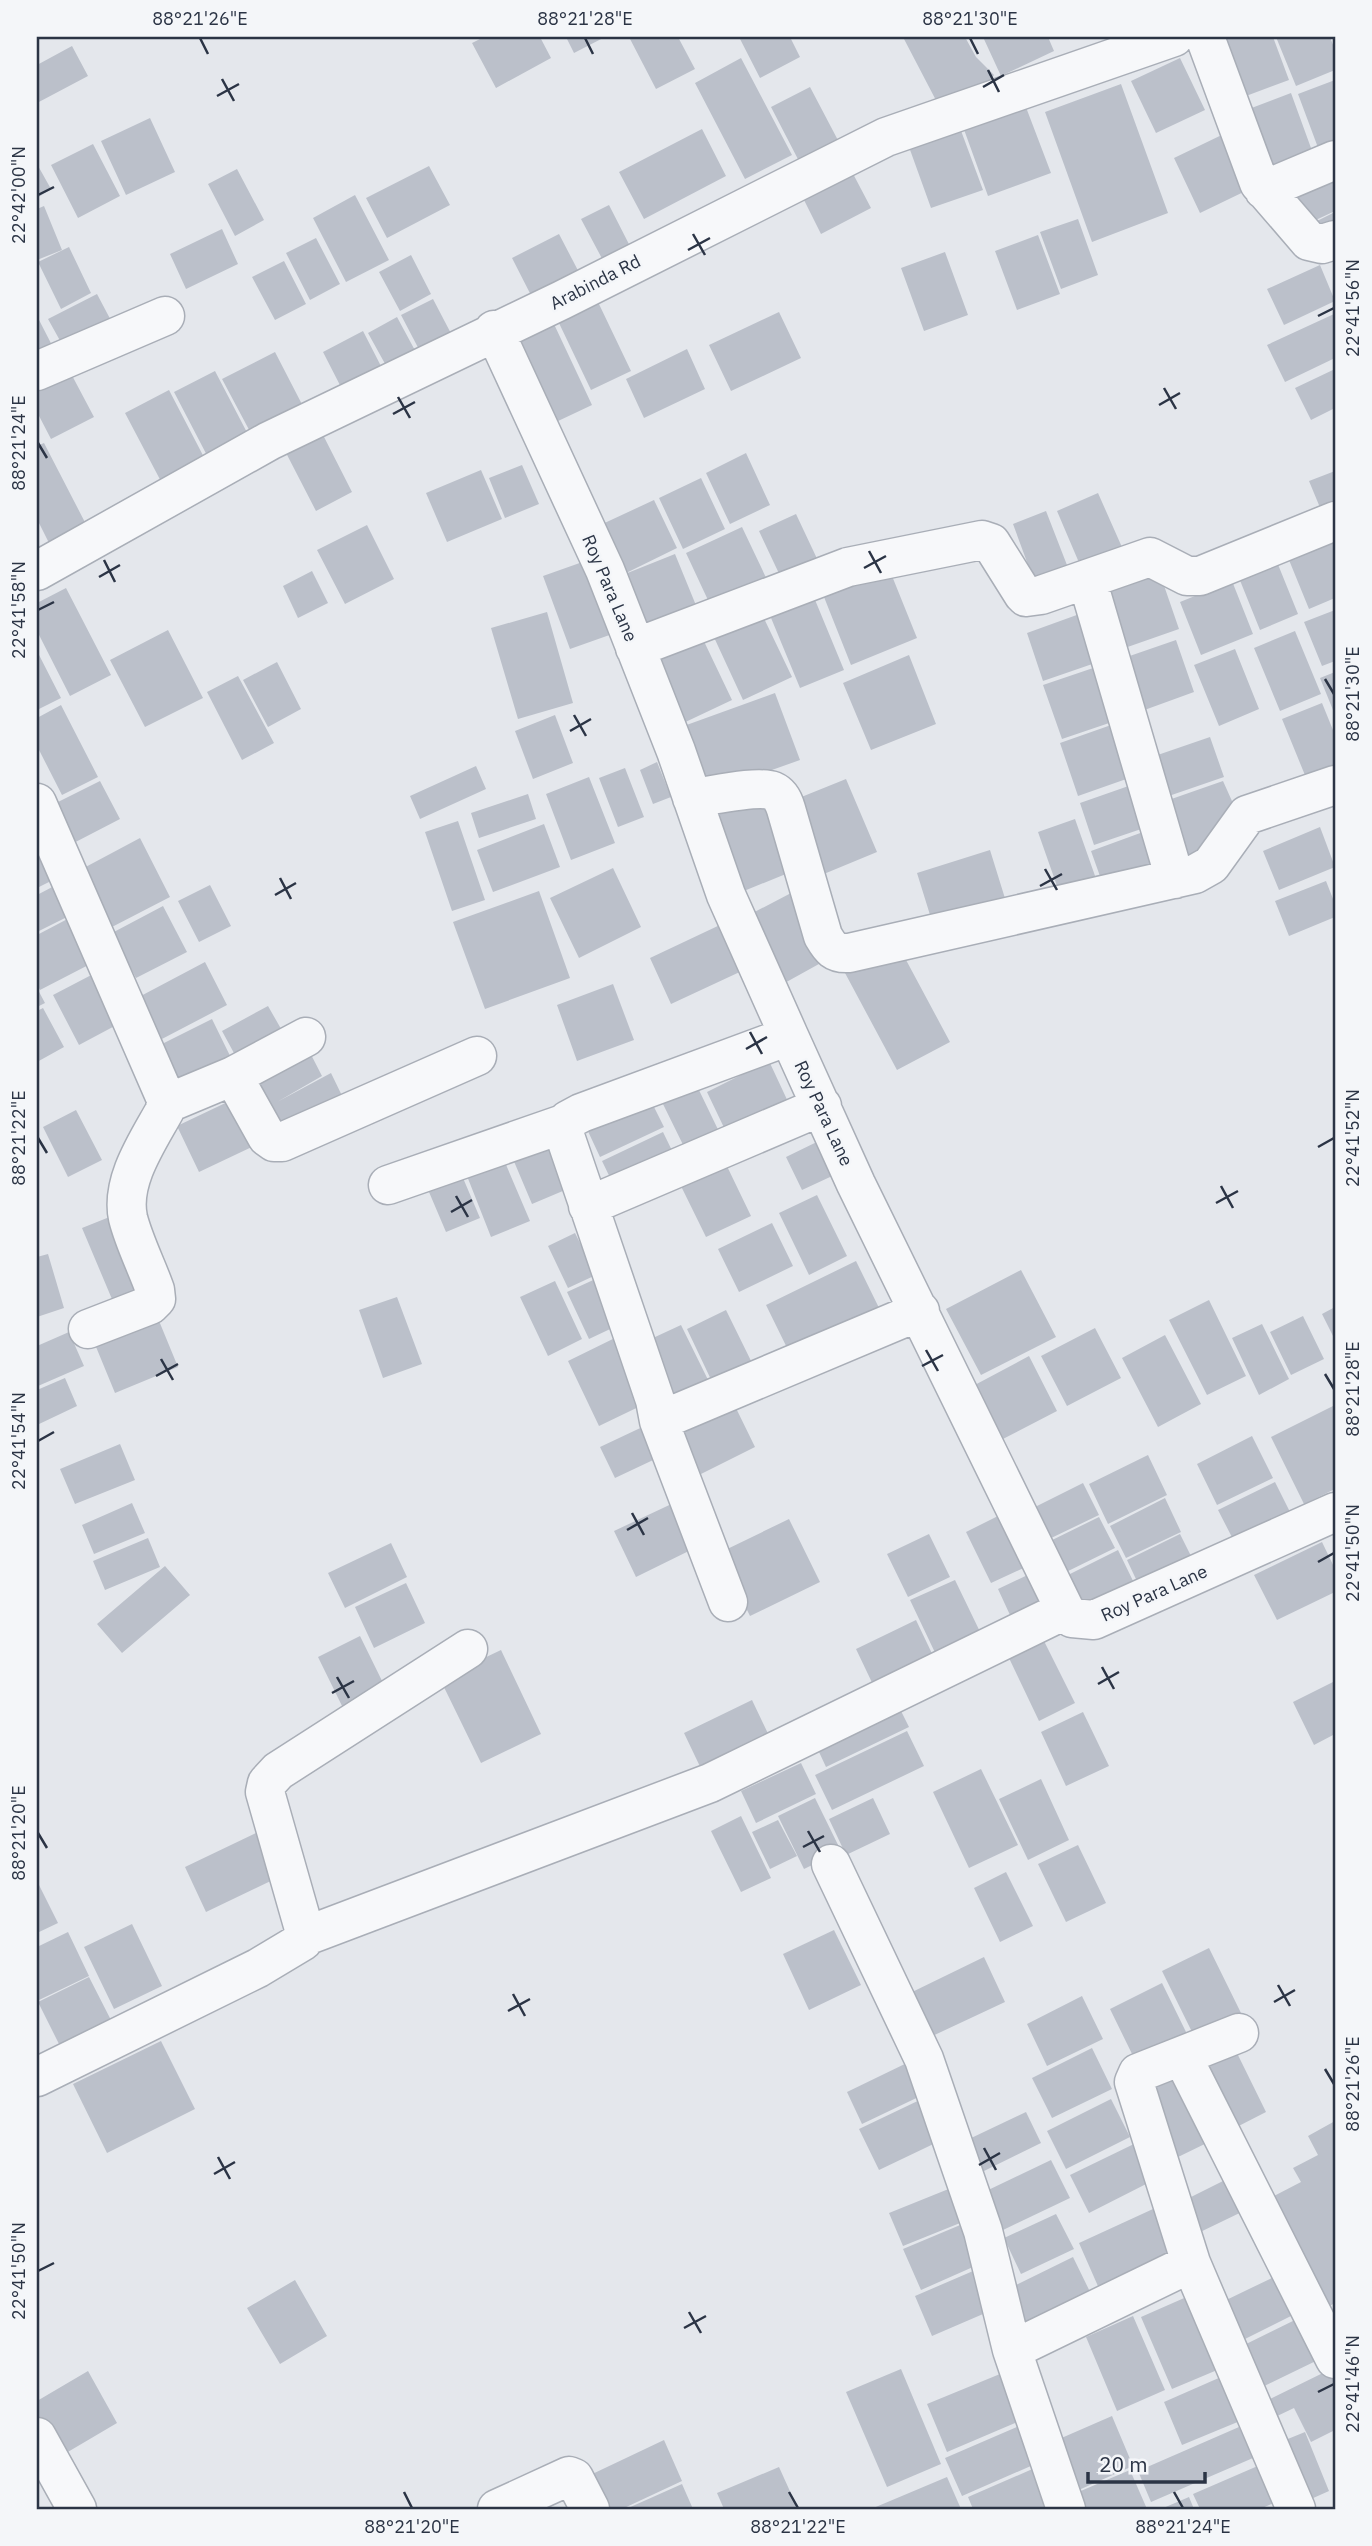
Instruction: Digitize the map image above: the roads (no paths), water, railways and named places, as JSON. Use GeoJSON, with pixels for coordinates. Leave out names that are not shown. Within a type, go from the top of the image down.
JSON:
{"type":"FeatureCollection","features":[{"type":"Feature","properties":{"kind":"street","name":"Arabinda Rd"},"geometry":{"type":"LineString","coordinates":[[37,571],[269,441],[494,330],[562,300],[886,137],[1174,37]]}},
{"type":"Feature","properties":{"kind":"street"},"geometry":{"type":"LineString","coordinates":[[1205,37],[1255,174],[1264,190],[1309,241],[1322,244],[1335,240]]}},
{"type":"Feature","properties":{"kind":"street"},"geometry":{"type":"LineString","coordinates":[[1264,190],[1335,160]]}},
{"type":"Feature","properties":{"kind":"street"},"geometry":{"type":"LineString","coordinates":[[37,371],[164,316]]}},
{"type":"Feature","properties":{"kind":"street","name":"Roy Para Lane"},"geometry":{"type":"LineString","coordinates":[[494,330],[605,570],[726,895],[789,1037],[856,1184],[1065,1610],[1072,1618],[1094,1619],[1335,1512]]}},
{"type":"Feature","properties":{"kind":"street"},"geometry":{"type":"LineString","coordinates":[[635,648],[848,567],[982,540],[991,543],[1026,597],[1041,595],[1150,557],[1187,576],[1200,576],[1335,521]]}},
{"type":"Feature","properties":{"kind":"street"},"geometry":{"type":"LineString","coordinates":[[1087,579],[1175,879]]}},
{"type":"Feature","properties":{"kind":"street"},"geometry":{"type":"LineString","coordinates":[[692,798],[760,789],[778,794],[786,809],[823,936],[838,954],[1195,874],[1211,865],[1247,815],[1335,785]]}},
{"type":"Feature","properties":{"kind":"street"},"geometry":{"type":"LineString","coordinates":[[37,803],[164,1091],[166,1104],[133,1168],[128,1204],[128,1217],[155,1290],[156,1300],[150,1305],[88,1329]]}},
{"type":"Feature","properties":{"kind":"street"},"geometry":{"type":"LineString","coordinates":[[166,1104],[233,1076],[306,1037]]}},
{"type":"Feature","properties":{"kind":"street"},"geometry":{"type":"LineString","coordinates":[[388,1185],[566,1124],[581,1113],[789,1037]]}},
{"type":"Feature","properties":{"kind":"street"},"geometry":{"type":"LineString","coordinates":[[233,1076],[267,1137],[274,1142],[282,1142],[477,1056]]}},
{"type":"Feature","properties":{"kind":"street"},"geometry":{"type":"LineString","coordinates":[[588,1206],[822,1106]]}},
{"type":"Feature","properties":{"kind":"street"},"geometry":{"type":"LineString","coordinates":[[566,1124],[563,1130],[655,1400],[659,1421],[728,1602]]}},
{"type":"Feature","properties":{"kind":"street"},"geometry":{"type":"LineString","coordinates":[[659,1421],[920,1311]]}},
{"type":"Feature","properties":{"kind":"street"},"geometry":{"type":"LineString","coordinates":[[37,2077],[258,1968],[297,1947],[306,1936],[710,1783],[1065,1610]]}},
{"type":"Feature","properties":{"kind":"street"},"geometry":{"type":"LineString","coordinates":[[306,1936],[265,1792],[267,1783],[278,1771],[468,1649]]}},
{"type":"Feature","properties":{"kind":"street"},"geometry":{"type":"LineString","coordinates":[[831,1864],[936,2089],[983,2231],[1012,2350],[1066,2509]]}},
{"type":"Feature","properties":{"kind":"street"},"geometry":{"type":"LineString","coordinates":[[1239,2033],[1138,2073],[1134,2082],[1191,2263],[1296,2509]]}},
{"type":"Feature","properties":{"kind":"street"},"geometry":{"type":"LineString","coordinates":[[1182,2056],[1335,2359]]}},
{"type":"Feature","properties":{"kind":"street"},"geometry":{"type":"LineString","coordinates":[[1012,2350],[1191,2263]]}},
{"type":"Feature","properties":{"kind":"street"},"geometry":{"type":"LineString","coordinates":[[37,2437],[77,2509]]}},
{"type":"Feature","properties":{"kind":"street"},"geometry":{"type":"LineString","coordinates":[[497,2509],[569,2476],[574,2478],[590,2509]]}}]}
